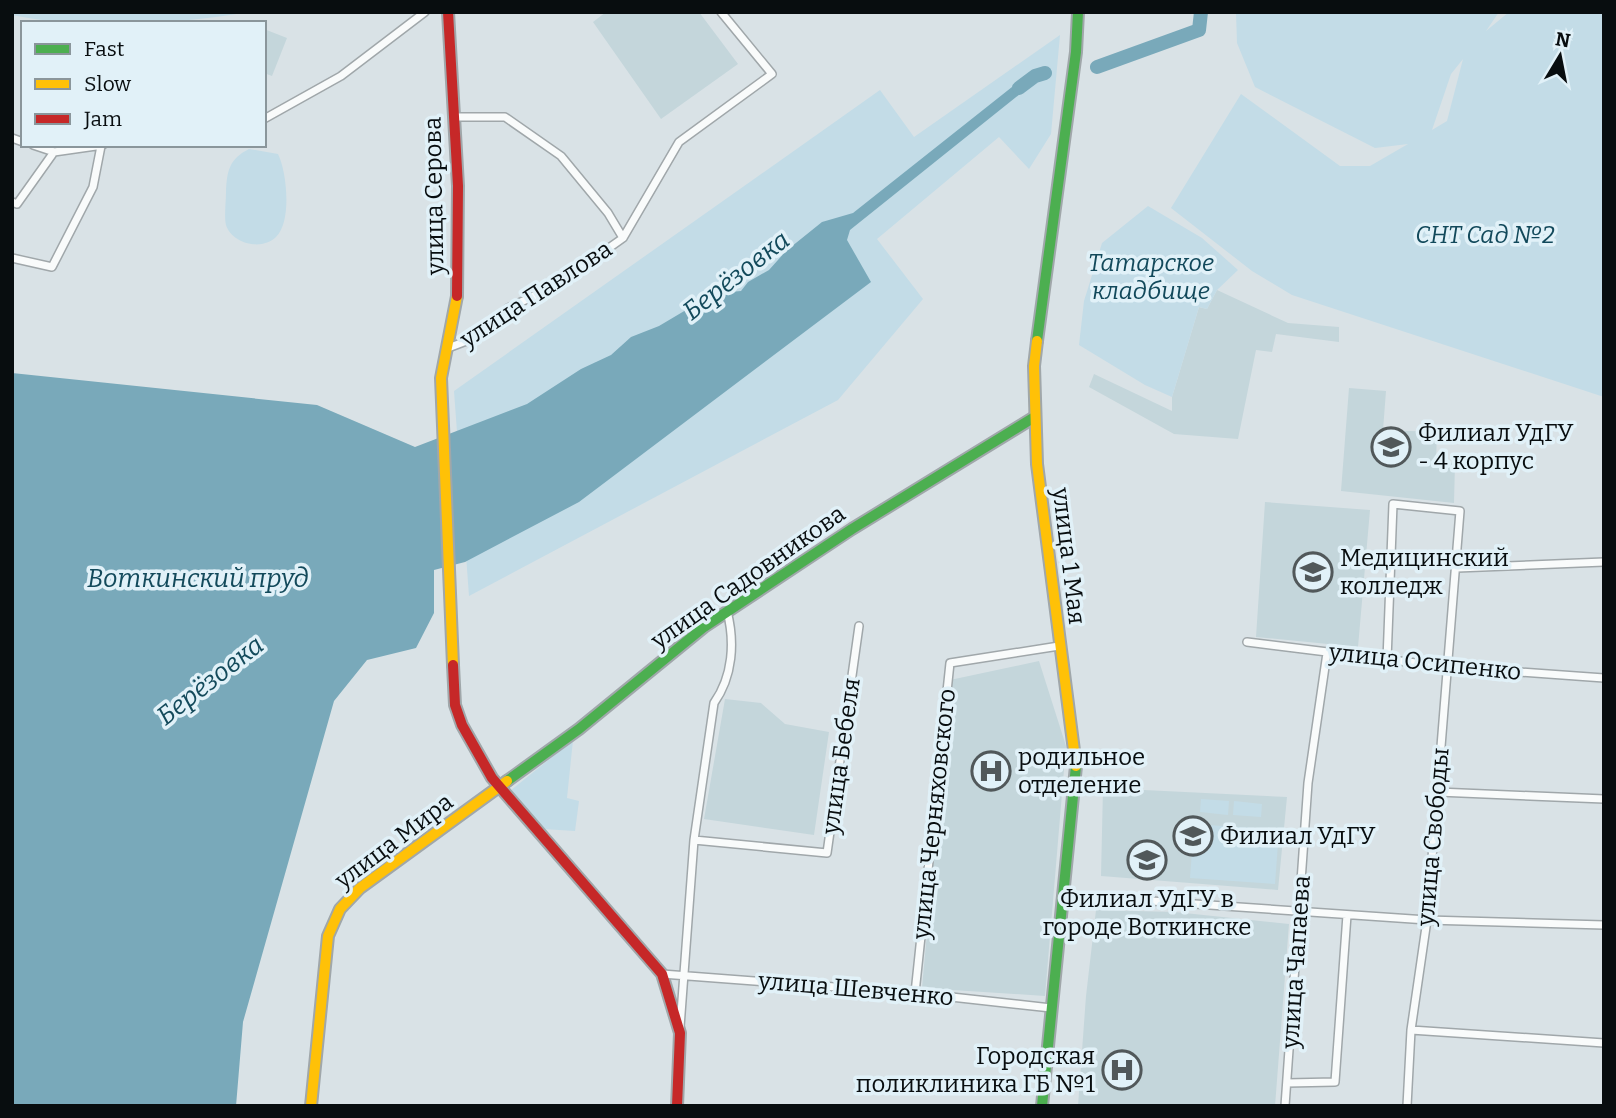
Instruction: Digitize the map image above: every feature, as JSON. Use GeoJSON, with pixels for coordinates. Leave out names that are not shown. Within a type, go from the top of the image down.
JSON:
{"type":"FeatureCollection","features":[{"type":"Feature","properties":{"kind":"main road","name":"улица Серова"},"geometry":{"type":"LineString","coordinates":[[448,12],[458,186],[457,302],[441,377],[452,690],[462,724],[500,788],[662,974]]}},
{"type":"Feature","properties":{"kind":"main road","name":"улица 1 Мая"},"geometry":{"type":"LineString","coordinates":[[1042,1106],[1062,895],[1076,788],[1076,755],[1059,646],[1033,418],[1034,359],[1076,52],[1078,12]]}},
{"type":"Feature","properties":{"kind":"main road","name":"улица Садовникова"},"geometry":{"type":"LineString","coordinates":[[500,788],[727,611],[1033,418]]}},
{"type":"Feature","properties":{"kind":"main road","name":"улица Мира"},"geometry":{"type":"LineString","coordinates":[[311,1106],[328,936],[340,909],[360,888],[500,788]]}},
{"type":"Feature","properties":{"kind":"main road"},"geometry":{"type":"LineString","coordinates":[[662,974],[680,1033],[677,1106]]}},
{"type":"Feature","properties":{"kind":"street"},"geometry":{"type":"LineString","coordinates":[[266,118],[341,76],[425,12]]}},
{"type":"Feature","properties":{"kind":"street","name":"улица Павлова"},"geometry":{"type":"LineString","coordinates":[[448,348],[469,340],[508,308],[555,286],[623,238],[679,142],[772,74],[721,12]]}},
{"type":"Feature","properties":{"kind":"street","name":"улица Павлова"},"geometry":{"type":"LineString","coordinates":[[454,117],[505,117],[561,156],[608,213],[623,238]]}},
{"type":"Feature","properties":{"kind":"street"},"geometry":{"type":"LineString","coordinates":[[39,147],[54,152],[88,147]]}},
{"type":"Feature","properties":{"kind":"street"},"geometry":{"type":"LineString","coordinates":[[12,258],[52,267],[93,187],[102,147]]}},
{"type":"Feature","properties":{"kind":"street"},"geometry":{"type":"LineString","coordinates":[[12,202],[17,204],[54,152]]}},
{"type":"Feature","properties":{"kind":"street","name":"улица Свободы"},"geometry":{"type":"LineString","coordinates":[[1387,660],[1393,504],[1460,512],[1427,920],[1411,1030],[1407,1106]]}},
{"type":"Feature","properties":{"kind":"street"},"geometry":{"type":"LineString","coordinates":[[1457,568],[1604,562]]}},
{"type":"Feature","properties":{"kind":"street"},"geometry":{"type":"LineString","coordinates":[[680,1033],[694,840],[714,703],[725,686],[734,636],[727,611]]}},
{"type":"Feature","properties":{"kind":"street","name":"улица Бебеля"},"geometry":{"type":"LineString","coordinates":[[694,840],[827,853],[859,626]]}},
{"type":"Feature","properties":{"kind":"street","name":"улица Осипенко"},"geometry":{"type":"LineString","coordinates":[[1247,642],[1448,667],[1604,678]]}},
{"type":"Feature","properties":{"kind":"street","name":"улица Черняховского"},"geometry":{"type":"LineString","coordinates":[[915,993],[950,663],[1059,646]]}},
{"type":"Feature","properties":{"kind":"street","name":"улица Чапаева"},"geometry":{"type":"LineString","coordinates":[[1286,1106],[1308,783],[1327,653]]}},
{"type":"Feature","properties":{"kind":"street"},"geometry":{"type":"LineString","coordinates":[[1438,792],[1604,799]]}},
{"type":"Feature","properties":{"kind":"street"},"geometry":{"type":"LineString","coordinates":[[1062,895],[1299,913],[1604,925]]}},
{"type":"Feature","properties":{"kind":"street"},"geometry":{"type":"LineString","coordinates":[[1287,1083],[1335,1082],[1347,915]]}},
{"type":"Feature","properties":{"kind":"street","name":"улица Шевченко"},"geometry":{"type":"LineString","coordinates":[[662,974],[831,989],[915,993],[1051,1008]]}},
{"type":"Feature","properties":{"kind":"street"},"geometry":{"type":"LineString","coordinates":[[1411,1030],[1604,1043]]}},
{"type":"Feature","properties":{"kind":"shaded area"},"geometry":{"type":"Polygon","coordinates":[[[606,12],[699,12],[738,64],[661,119],[593,22],[606,12]]]}},
{"type":"Feature","properties":{"kind":"shaded area"},"geometry":{"type":"Polygon","coordinates":[[[266,30],[287,38],[272,76],[266,74],[266,30]]]}},
{"type":"Feature","properties":{"kind":"shaded area"},"geometry":{"type":"Polygon","coordinates":[[[1217,290],[1288,323],[1339,327],[1339,342],[1276,334],[1272,352],[1256,350],[1238,439],[1174,434],[1089,387],[1094,374],[1172,411],[1172,397],[1199,307],[1207,309],[1217,290]]]}},
{"type":"Feature","properties":{"kind":"shaded area","name":"Филиал УдГУ - 4 корпус"},"geometry":{"type":"Polygon","coordinates":[[[1349,388],[1386,391],[1383,430],[1437,432],[1436,462],[1455,463],[1454,503],[1341,491],[1349,388]]]}},
{"type":"Feature","properties":{"kind":"shaded area","name":"Медицинский колледж"},"geometry":{"type":"Polygon","coordinates":[[[1265,502],[1370,510],[1358,647],[1256,637],[1265,502]]]}},
{"type":"Feature","properties":{"kind":"shaded area"},"geometry":{"type":"Polygon","coordinates":[[[1039,661],[1066,746],[1045,996],[922,988],[950,680],[1039,661]]]}},
{"type":"Feature","properties":{"kind":"shaded area"},"geometry":{"type":"Polygon","coordinates":[[[725,699],[761,703],[785,724],[829,732],[814,835],[704,819],[725,699]]]}},
{"type":"Feature","properties":{"kind":"shaded area","name":"Филиал УдГУ"},"geometry":{"type":"Polygon","coordinates":[[[1103,788],[1287,797],[1278,890],[1101,876],[1103,788]]]}},
{"type":"Feature","properties":{"kind":"shaded area"},"geometry":{"type":"Polygon","coordinates":[[[1096,910],[1175,912],[1289,924],[1275,1106],[1078,1106],[1096,910]]]}},
{"type":"Feature","properties":{"kind":"green space"},"geometry":{"type":"Polygon","coordinates":[[[12,12],[250,12],[176,21],[51,21],[12,15],[12,12]]]}},
{"type":"Feature","properties":{"kind":"green space","name":"СНТ Сад №2"},"geometry":{"type":"Polygon","coordinates":[[[1236,12],[1499,12],[1486,31],[1509,12],[1604,12],[1604,397],[1292,295],[1252,271],[1171,208],[1241,94],[1340,166],[1370,166],[1408,144],[1375,148],[1255,87],[1237,43],[1236,12]],[[1463,59],[1451,74],[1432,130],[1447,121],[1463,59]]]}},
{"type":"Feature","properties":{"kind":"green space"},"geometry":{"type":"Polygon","coordinates":[[[1060,35],[1051,134],[1029,169],[999,137],[877,239],[923,299],[838,400],[469,596],[454,391],[880,90],[914,137],[1060,35]]]}},
{"type":"Feature","properties":{"kind":"green space"},"geometry":{"type":"Polygon","coordinates":[[[249,149],[278,154],[286,184],[286,209],[281,230],[276,237],[263,244],[248,243],[234,237],[225,221],[228,172],[233,161],[249,149]]]}},
{"type":"Feature","properties":{"kind":"green space","name":"Татарское кладбище"},"geometry":{"type":"Polygon","coordinates":[[[1148,206],[1202,238],[1238,270],[1217,290],[1207,309],[1199,307],[1172,397],[1145,385],[1079,345],[1084,301],[1102,243],[1148,206]]]}},
{"type":"Feature","properties":{"kind":"green space"},"geometry":{"type":"Polygon","coordinates":[[[573,740],[567,798],[579,801],[575,831],[543,829],[510,791],[573,740]]]}},
{"type":"Feature","properties":{"kind":"green space"},"geometry":{"type":"Polygon","coordinates":[[[1201,799],[1229,801],[1228,815],[1200,812],[1201,799]]]}},
{"type":"Feature","properties":{"kind":"green space"},"geometry":{"type":"Polygon","coordinates":[[[1234,801],[1262,804],[1261,817],[1233,815],[1234,801]]]}},
{"type":"Feature","properties":{"kind":"green space"},"geometry":{"type":"Polygon","coordinates":[[[1194,824],[1279,830],[1275,884],[1190,878],[1194,824]]]}},
{"type":"Feature","properties":{"kind":"water","name":"Воткинский пруд"},"geometry":{"type":"Polygon","coordinates":[[[1031,72],[1035,82],[850,230],[847,240],[871,282],[579,502],[465,562],[434,570],[434,613],[416,648],[367,660],[334,701],[243,1022],[236,1106],[12,1106],[12,373],[317,405],[415,447],[527,404],[581,369],[611,355],[631,337],[659,326],[723,288],[730,292],[741,291],[748,282],[769,270],[786,251],[822,222],[853,213],[1031,72]]]}},
{"type":"Feature","properties":{"kind":"waterway","name":"Берёзовка"},"geometry":{"type":"LineString","coordinates":[[1097,67],[1199,30],[1201,12]]}},
{"type":"Feature","properties":{"kind":"waterway","name":"Берёзовка"},"geometry":{"type":"LineString","coordinates":[[1019,88],[1035,76],[1045,73]]}},
{"type":"Feature","properties":{"kind":"traffic: fast"},"geometry":{"type":"LineString","coordinates":[[1037,341],[1076,52],[1078,12]]}},
{"type":"Feature","properties":{"kind":"traffic: fast"},"geometry":{"type":"LineString","coordinates":[[507,781],[579,729],[704,627],[852,529],[1033,418]]}},
{"type":"Feature","properties":{"kind":"traffic: fast"},"geometry":{"type":"LineString","coordinates":[[1042,1106],[1076,766]]}},
{"type":"Feature","properties":{"kind":"traffic: slow"},"geometry":{"type":"LineString","coordinates":[[453,665],[441,378],[457,296]]}},
{"type":"Feature","properties":{"kind":"traffic: slow"},"geometry":{"type":"LineString","coordinates":[[1037,341],[1034,366],[1037,464],[1076,766]]}},
{"type":"Feature","properties":{"kind":"traffic: slow"},"geometry":{"type":"LineString","coordinates":[[311,1106],[328,936],[340,909],[360,888],[507,781]]}},
{"type":"Feature","properties":{"kind":"traffic: jam"},"geometry":{"type":"LineString","coordinates":[[448,12],[458,186],[457,296]]}},
{"type":"Feature","properties":{"kind":"traffic: jam"},"geometry":{"type":"LineString","coordinates":[[453,665],[455,705],[462,725],[492,778],[662,974],[680,1033],[677,1106]]}},
{"type":"Feature","properties":{"kind":"place","name":"Филиал УдГУ - 4 корпус"},"geometry":{"type":"Point","coordinates":[1391,447]}},
{"type":"Feature","properties":{"kind":"place","name":"Медицинский колледж"},"geometry":{"type":"Point","coordinates":[1313,572]}},
{"type":"Feature","properties":{"kind":"place","name":"родильное отделение"},"geometry":{"type":"Point","coordinates":[991,771]}},
{"type":"Feature","properties":{"kind":"place","name":"Филиал УдГУ"},"geometry":{"type":"Point","coordinates":[1193,836]}},
{"type":"Feature","properties":{"kind":"place","name":"Филиал УдГУ в городе Воткинске"},"geometry":{"type":"Point","coordinates":[1147,860]}},
{"type":"Feature","properties":{"kind":"place","name":"Городская поликлиника ГБ №1"},"geometry":{"type":"Point","coordinates":[1122,1070]}}]}
